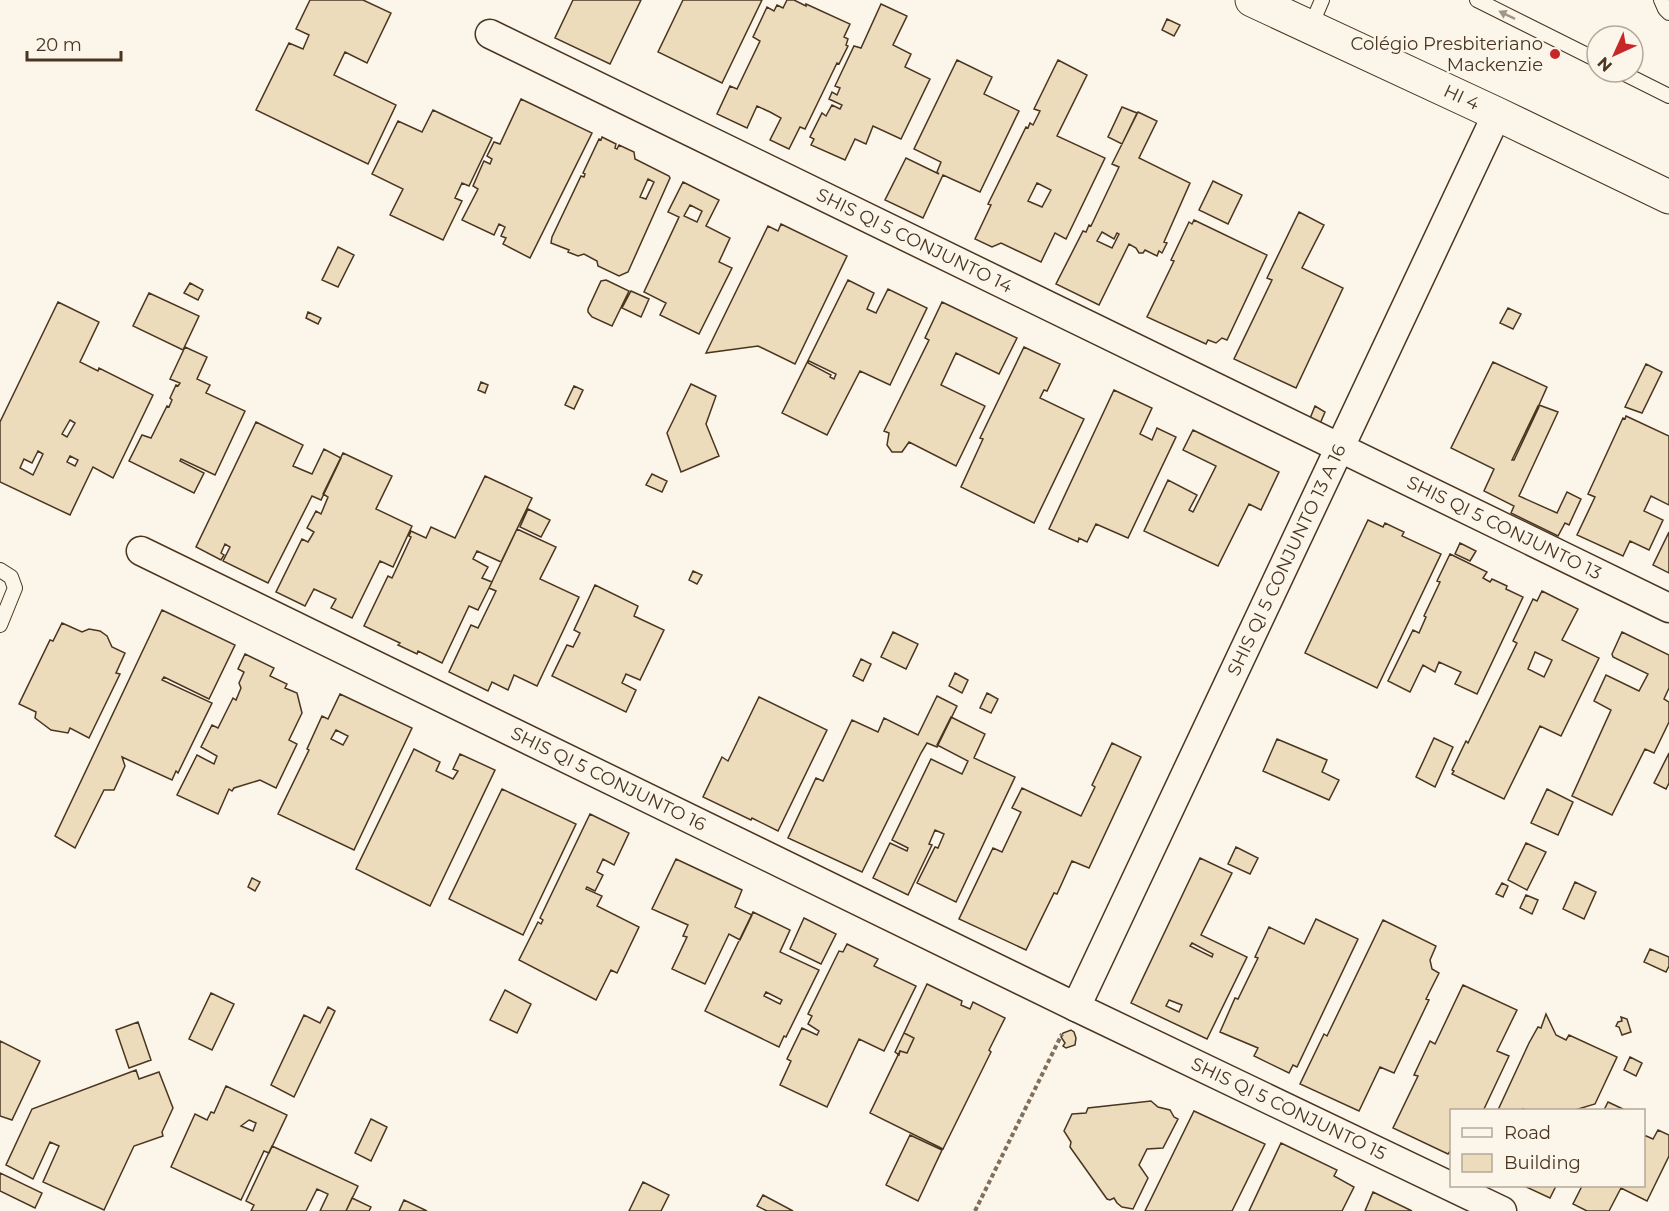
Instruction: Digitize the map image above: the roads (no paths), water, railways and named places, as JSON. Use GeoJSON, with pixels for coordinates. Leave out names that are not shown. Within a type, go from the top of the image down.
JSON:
{"type":"FeatureCollection","features":[{"type":"Feature","properties":{"kind":"street","name":"HI 4"},"geometry":{"type":"LineString","coordinates":[[1267,3],[1316,14],[1497,114],[1669,197]]}},
{"type":"Feature","properties":{"kind":"street","name":"SHIS QI 5 CONJUNTO 14"},"geometry":{"type":"LineString","coordinates":[[490,34],[1340,447]]}},
{"type":"Feature","properties":{"kind":"street","name":"SHIS QI 5 CONJUNTO 13 A 16"},"geometry":{"type":"LineString","coordinates":[[1076,1007],[1497,114]]}},
{"type":"Feature","properties":{"kind":"street","name":"SHIS QI 5 CONJUNTO 13"},"geometry":{"type":"LineString","coordinates":[[1340,447],[1669,608]]}},
{"type":"Feature","properties":{"kind":"street","name":"SHIS QI 5 CONJUNTO 16"},"geometry":{"type":"LineString","coordinates":[[141,551],[1076,1007]]}},
{"type":"Feature","properties":{"kind":"street","name":"SHIS QI 5 CONJUNTO 15"},"geometry":{"type":"LineString","coordinates":[[1076,1007],[1450,1186]]}},
{"type":"Feature","properties":{"kind":"street","name":"SHIS QI 5 CONJUNTO 15"},"geometry":{"type":"LineString","coordinates":[[1452,1187],[1502,1211]]}},
{"type":"Feature","properties":{"kind":"lane"},"geometry":{"type":"LineString","coordinates":[[1477,0],[1585,54]]}},
{"type":"Feature","properties":{"kind":"lane"},"geometry":{"type":"LineString","coordinates":[[1660,0],[1669,13]]}},
{"type":"Feature","properties":{"kind":"lane"},"geometry":{"type":"LineString","coordinates":[[1645,84],[1669,96]]}},
{"type":"Feature","properties":{"kind":"lane"},"geometry":{"type":"LineString","coordinates":[[0,570],[10,577],[15,588],[0,625]]}},
{"type":"Feature","properties":{"kind":"place","name":"Colégio Presbiteriano Mackenzie"},"geometry":{"type":"Point","coordinates":[1555,54]}}]}
